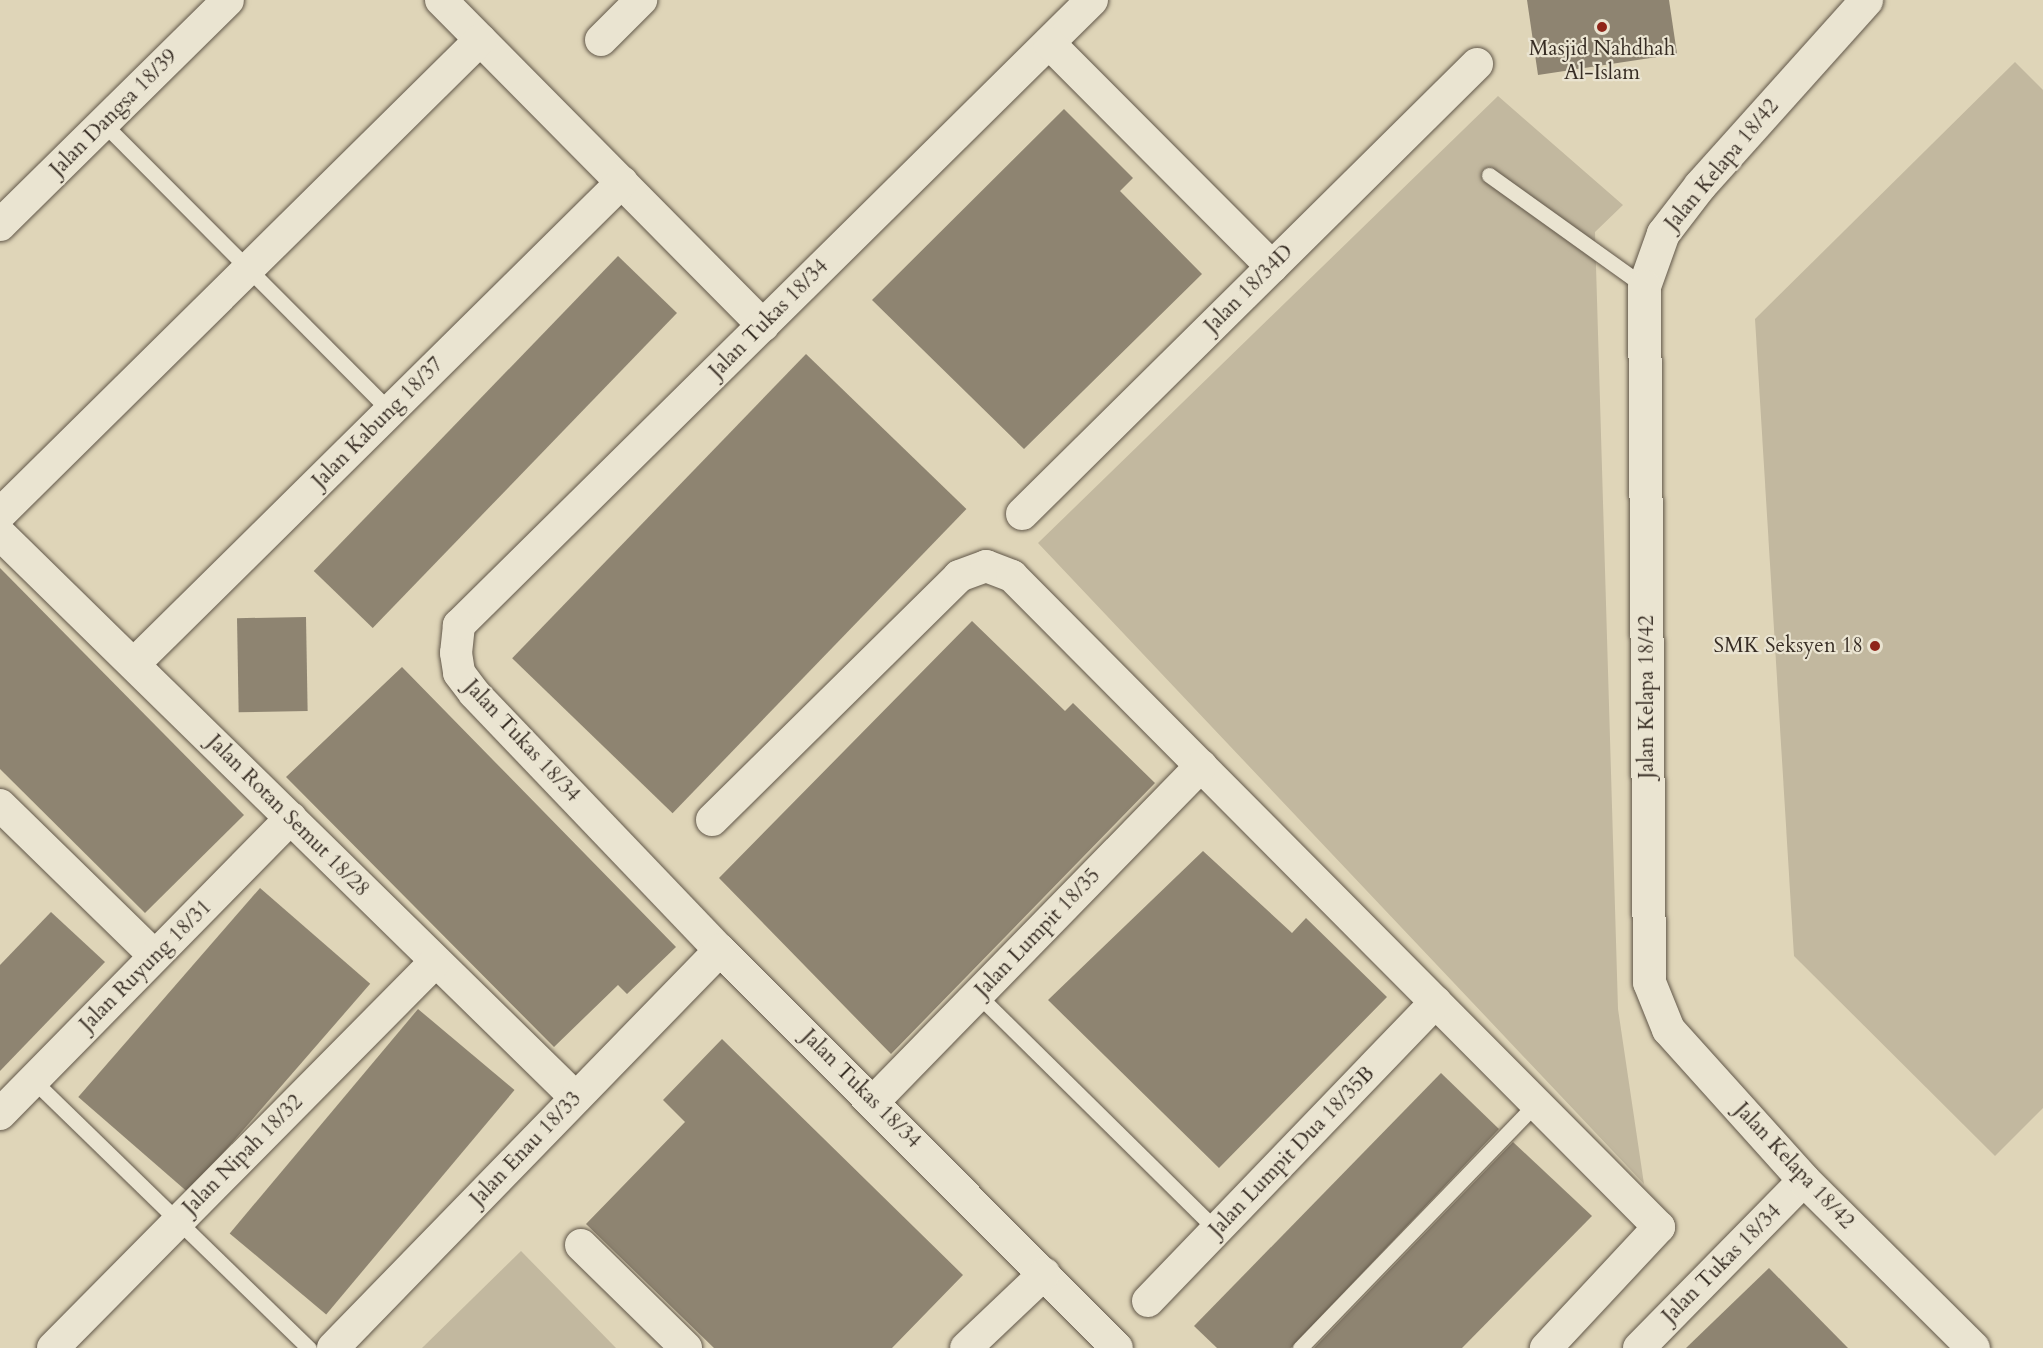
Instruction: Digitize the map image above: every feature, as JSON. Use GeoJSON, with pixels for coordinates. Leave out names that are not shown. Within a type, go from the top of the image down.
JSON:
{"type":"FeatureCollection","features":[{"type":"Feature","properties":{"kind":"street","name":"Jalan Dangsa 18/39"},"geometry":{"type":"LineString","coordinates":[[0,225],[228,0]]}},
{"type":"Feature","properties":{"kind":"street"},"geometry":{"type":"LineString","coordinates":[[441,0],[763,325]]}},
{"type":"Feature","properties":{"kind":"street"},"geometry":{"type":"LineString","coordinates":[[600,40],[641,0]]}},
{"type":"Feature","properties":{"kind":"street","name":"Jalan Tukas 18/34"},"geometry":{"type":"LineString","coordinates":[[1092,0],[459,625],[456,653],[459,673],[474,693],[720,950],[875,1100],[1117,1348]]}},
{"type":"Feature","properties":{"kind":"street","name":"Jalan Kelapa 18/42"},"geometry":{"type":"LineString","coordinates":[[1852,5],[1663,233],[1644,286],[1649,982],[1668,1029],[1804,1180],[1973,1348]]}},
{"type":"Feature","properties":{"kind":"street"},"geometry":{"type":"LineString","coordinates":[[0,514],[480,40]]}},
{"type":"Feature","properties":{"kind":"street"},"geometry":{"type":"LineString","coordinates":[[1049,43],[1272,267]]}},
{"type":"Feature","properties":{"kind":"street","name":"Jalan 18/34D"},"geometry":{"type":"LineString","coordinates":[[1022,514],[1477,64]]}},
{"type":"Feature","properties":{"kind":"street","name":"Jalan Kabung 18/37"},"geometry":{"type":"LineString","coordinates":[[134,664],[622,182]]}},
{"type":"Feature","properties":{"kind":"street","name":"Jalan Rotan Semut 18/28"},"geometry":{"type":"LineString","coordinates":[[0,534],[291,818],[434,963],[576,1098]]}},
{"type":"Feature","properties":{"kind":"street"},"geometry":{"type":"LineString","coordinates":[[712,820],[959,576],[986,566],[1012,576],[1659,1227],[1546,1348]]}},
{"type":"Feature","properties":{"kind":"street","name":"Jalan Lumpit 18/35"},"geometry":{"type":"LineString","coordinates":[[875,1100],[1202,766]]}},
{"type":"Feature","properties":{"kind":"street"},"geometry":{"type":"LineString","coordinates":[[2,812],[155,956]]}},
{"type":"Feature","properties":{"kind":"street","name":"Jalan Ruyung 18/31"},"geometry":{"type":"LineString","coordinates":[[0,1114],[291,818]]}},
{"type":"Feature","properties":{"kind":"street","name":"Jalan Enau 18/33"},"geometry":{"type":"LineString","coordinates":[[333,1348],[720,950]]}},
{"type":"Feature","properties":{"kind":"street","name":"Jalan Nipah 18/32"},"geometry":{"type":"LineString","coordinates":[[53,1348],[434,963]]}},
{"type":"Feature","properties":{"kind":"street","name":"Jalan Lumpit Dua 18/35B"},"geometry":{"type":"LineString","coordinates":[[1148,1301],[1436,1002]]}},
{"type":"Feature","properties":{"kind":"street","name":"Jalan Tukas 18/34"},"geometry":{"type":"LineString","coordinates":[[1639,1348],[1804,1180]]}},
{"type":"Feature","properties":{"kind":"street"},"geometry":{"type":"LineString","coordinates":[[581,1245],[686,1348]]}},
{"type":"Feature","properties":{"kind":"street"},"geometry":{"type":"LineString","coordinates":[[966,1348],[1044,1274]]}},
{"type":"Feature","properties":{"kind":"lane"},"geometry":{"type":"LineString","coordinates":[[104,123],[390,411]]}},
{"type":"Feature","properties":{"kind":"lane"},"geometry":{"type":"LineString","coordinates":[[1489,176],[1644,286]]}},
{"type":"Feature","properties":{"kind":"lane"},"geometry":{"type":"LineString","coordinates":[[978,995],[1217,1231]]}},
{"type":"Feature","properties":{"kind":"lane"},"geometry":{"type":"LineString","coordinates":[[33,1080],[309,1348]]}},
{"type":"Feature","properties":{"kind":"lane"},"geometry":{"type":"LineString","coordinates":[[1300,1348],[1536,1103]]}},
{"type":"Feature","properties":{"kind":"shaded area","name":"SMK Seksyen 18"},"geometry":{"type":"Polygon","coordinates":[[[2015,62],[2043,90],[2043,1108],[1995,1156],[1794,956],[1755,319],[2015,62]]]}},
{"type":"Feature","properties":{"kind":"shaded area"},"geometry":{"type":"Polygon","coordinates":[[[1498,96],[1623,205],[1595,232],[1618,1009],[1644,1184],[1038,543],[1498,96]]]}},
{"type":"Feature","properties":{"kind":"shaded area"},"geometry":{"type":"Polygon","coordinates":[[[521,1251],[616,1348],[422,1348],[521,1251]]]}},
{"type":"Feature","properties":{"kind":"building","name":"Masjid Nahdhah Al-Islam"},"geometry":{"type":"Polygon","coordinates":[[[1527,0],[1669,0],[1677,54],[1538,75],[1527,0]]]}},
{"type":"Feature","properties":{"kind":"building"},"geometry":{"type":"Polygon","coordinates":[[[1064,109],[1133,178],[1120,191],[1202,274],[1024,449],[872,300],[1064,109]]]}},
{"type":"Feature","properties":{"kind":"building"},"geometry":{"type":"Polygon","coordinates":[[[618,256],[677,313],[373,628],[314,571],[618,256]]]}},
{"type":"Feature","properties":{"kind":"building"},"geometry":{"type":"Polygon","coordinates":[[[806,354],[966,509],[673,813],[512,658],[806,354]]]}},
{"type":"Feature","properties":{"kind":"building"},"geometry":{"type":"Polygon","coordinates":[[[0,568],[244,815],[145,913],[0,769],[0,568]]]}},
{"type":"Feature","properties":{"kind":"building"},"geometry":{"type":"Polygon","coordinates":[[[306,617],[308,711],[239,712],[237,618],[306,617]]]}},
{"type":"Feature","properties":{"kind":"building"},"geometry":{"type":"Polygon","coordinates":[[[972,621],[1065,711],[1073,703],[1155,783],[891,1054],[719,878],[972,621]]]}},
{"type":"Feature","properties":{"kind":"building"},"geometry":{"type":"Polygon","coordinates":[[[402,667],[676,947],[627,994],[618,985],[554,1047],[286,777],[402,667]]]}},
{"type":"Feature","properties":{"kind":"building"},"geometry":{"type":"Polygon","coordinates":[[[1203,851],[1292,933],[1306,918],[1387,997],[1219,1168],[1048,1000],[1203,851]]]}},
{"type":"Feature","properties":{"kind":"building"},"geometry":{"type":"Polygon","coordinates":[[[260,888],[370,984],[188,1193],[78,1097],[260,888]]]}},
{"type":"Feature","properties":{"kind":"building"},"geometry":{"type":"Polygon","coordinates":[[[51,912],[105,962],[0,1071],[0,965],[51,912]]]}},
{"type":"Feature","properties":{"kind":"building"},"geometry":{"type":"Polygon","coordinates":[[[418,1009],[515,1090],[326,1314],[230,1233],[418,1009]]]}},
{"type":"Feature","properties":{"kind":"building"},"geometry":{"type":"Polygon","coordinates":[[[722,1039],[963,1275],[892,1348],[714,1348],[586,1224],[685,1122],[663,1100],[722,1039]]]}},
{"type":"Feature","properties":{"kind":"building"},"geometry":{"type":"Polygon","coordinates":[[[1441,1073],[1499,1129],[1291,1348],[1217,1348],[1194,1326],[1441,1073]]]}},
{"type":"Feature","properties":{"kind":"building"},"geometry":{"type":"Polygon","coordinates":[[[1513,1142],[1592,1216],[1462,1348],[1314,1348],[1513,1142]]]}},
{"type":"Feature","properties":{"kind":"building"},"geometry":{"type":"Polygon","coordinates":[[[1769,1268],[1848,1348],[1686,1348],[1769,1268]]]}},
{"type":"Feature","properties":{"kind":"place","name":"Masjid Nahdhah Al-Islam"},"geometry":{"type":"Point","coordinates":[1602,27]}},
{"type":"Feature","properties":{"kind":"place","name":"SMK Seksyen 18"},"geometry":{"type":"Point","coordinates":[1875,646]}}]}
